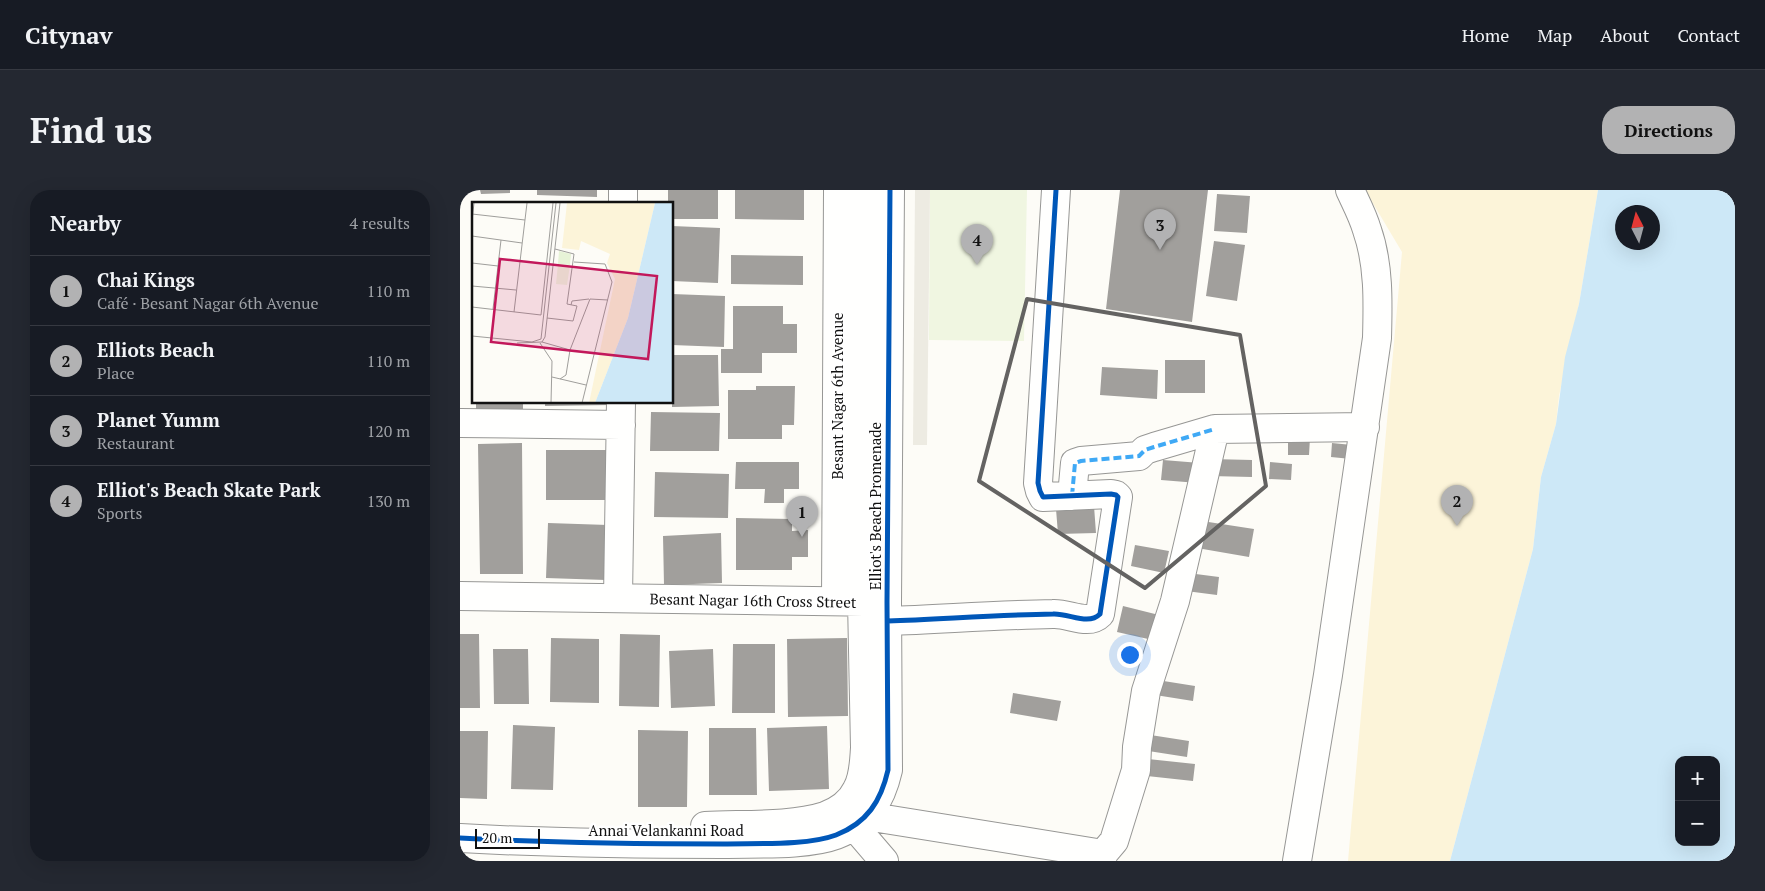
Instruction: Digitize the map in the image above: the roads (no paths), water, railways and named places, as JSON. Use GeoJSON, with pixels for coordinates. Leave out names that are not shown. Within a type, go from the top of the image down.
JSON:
{"type":"FeatureCollection","features":[{"type":"Feature","properties":{"kind":"street","name":"Besant Nagar 6th Avenue"},"geometry":{"type":"LineString","coordinates":[[836,601],[838,190]]}},
{"type":"Feature","properties":{"kind":"street","name":"Elliot's Beach Promenade"},"geometry":{"type":"LineString","coordinates":[[864,190],[879,608]]}},
{"type":"Feature","properties":{"kind":"street","name":"Elliot's Beach Promenade"},"geometry":{"type":"LineString","coordinates":[[856,814],[858,789],[864,769],[879,608],[890,190]]}},
{"type":"Feature","properties":{"kind":"street"},"geometry":{"type":"LineString","coordinates":[[1056,190],[1038,483],[1044,497],[1072,496],[1074,463],[1138,456],[1145,450],[1215,429],[1365,427]]}},
{"type":"Feature","properties":{"kind":"street"},"geometry":{"type":"LineString","coordinates":[[1297,861],[1328,675],[1377,338],[1377,277],[1368,231],[1350,190]]}},
{"type":"Feature","properties":{"kind":"street"},"geometry":{"type":"LineString","coordinates":[[460,424],[621,414],[618,598]]}},
{"type":"Feature","properties":{"kind":"street"},"geometry":{"type":"LineString","coordinates":[[856,814],[1102,857],[1114,842],[1136,770],[1137,748],[1146,691],[1175,601],[1215,429]]}},
{"type":"Feature","properties":{"kind":"street","name":"Besant Nagar 16th Cross Street"},"geometry":{"type":"LineString","coordinates":[[460,596],[836,601],[879,608],[1056,614],[1089,620],[1096,619],[1100,614],[1118,497],[1114,494],[1072,496]]}},
{"type":"Feature","properties":{"kind":"street"},"geometry":{"type":"LineString","coordinates":[[856,814],[884,861]]}},
{"type":"Feature","properties":{"kind":"street","name":"Annai Velankanni Road"},"geometry":{"type":"LineString","coordinates":[[460,826],[768,843],[816,840],[836,835],[856,814]]}},
{"type":"Feature","properties":{"kind":"street","name":"Annai Velankanni Road"},"geometry":{"type":"LineString","coordinates":[[460,838],[635,835]]}},
{"type":"Feature","properties":{"kind":"water"},"geometry":{"type":"Polygon","coordinates":[[[1598,190],[1735,190],[1735,861],[1450,861],[1533,549],[1541,477],[1556,424],[1565,357],[1579,304],[1598,190]]]}},
{"type":"Feature","properties":{"kind":"place","name":"Planet Yumm"},"geometry":{"type":"Point","coordinates":[1160,250]}},
{"type":"Feature","properties":{"kind":"place","name":"Elliot's Beach Skate Park"},"geometry":{"type":"Point","coordinates":[977,265]}},
{"type":"Feature","properties":{"kind":"place","name":"Elliots Beach"},"geometry":{"type":"Point","coordinates":[1457,526]}},
{"type":"Feature","properties":{"kind":"place","name":"Chai Kings"},"geometry":{"type":"Point","coordinates":[802,537]}}]}
